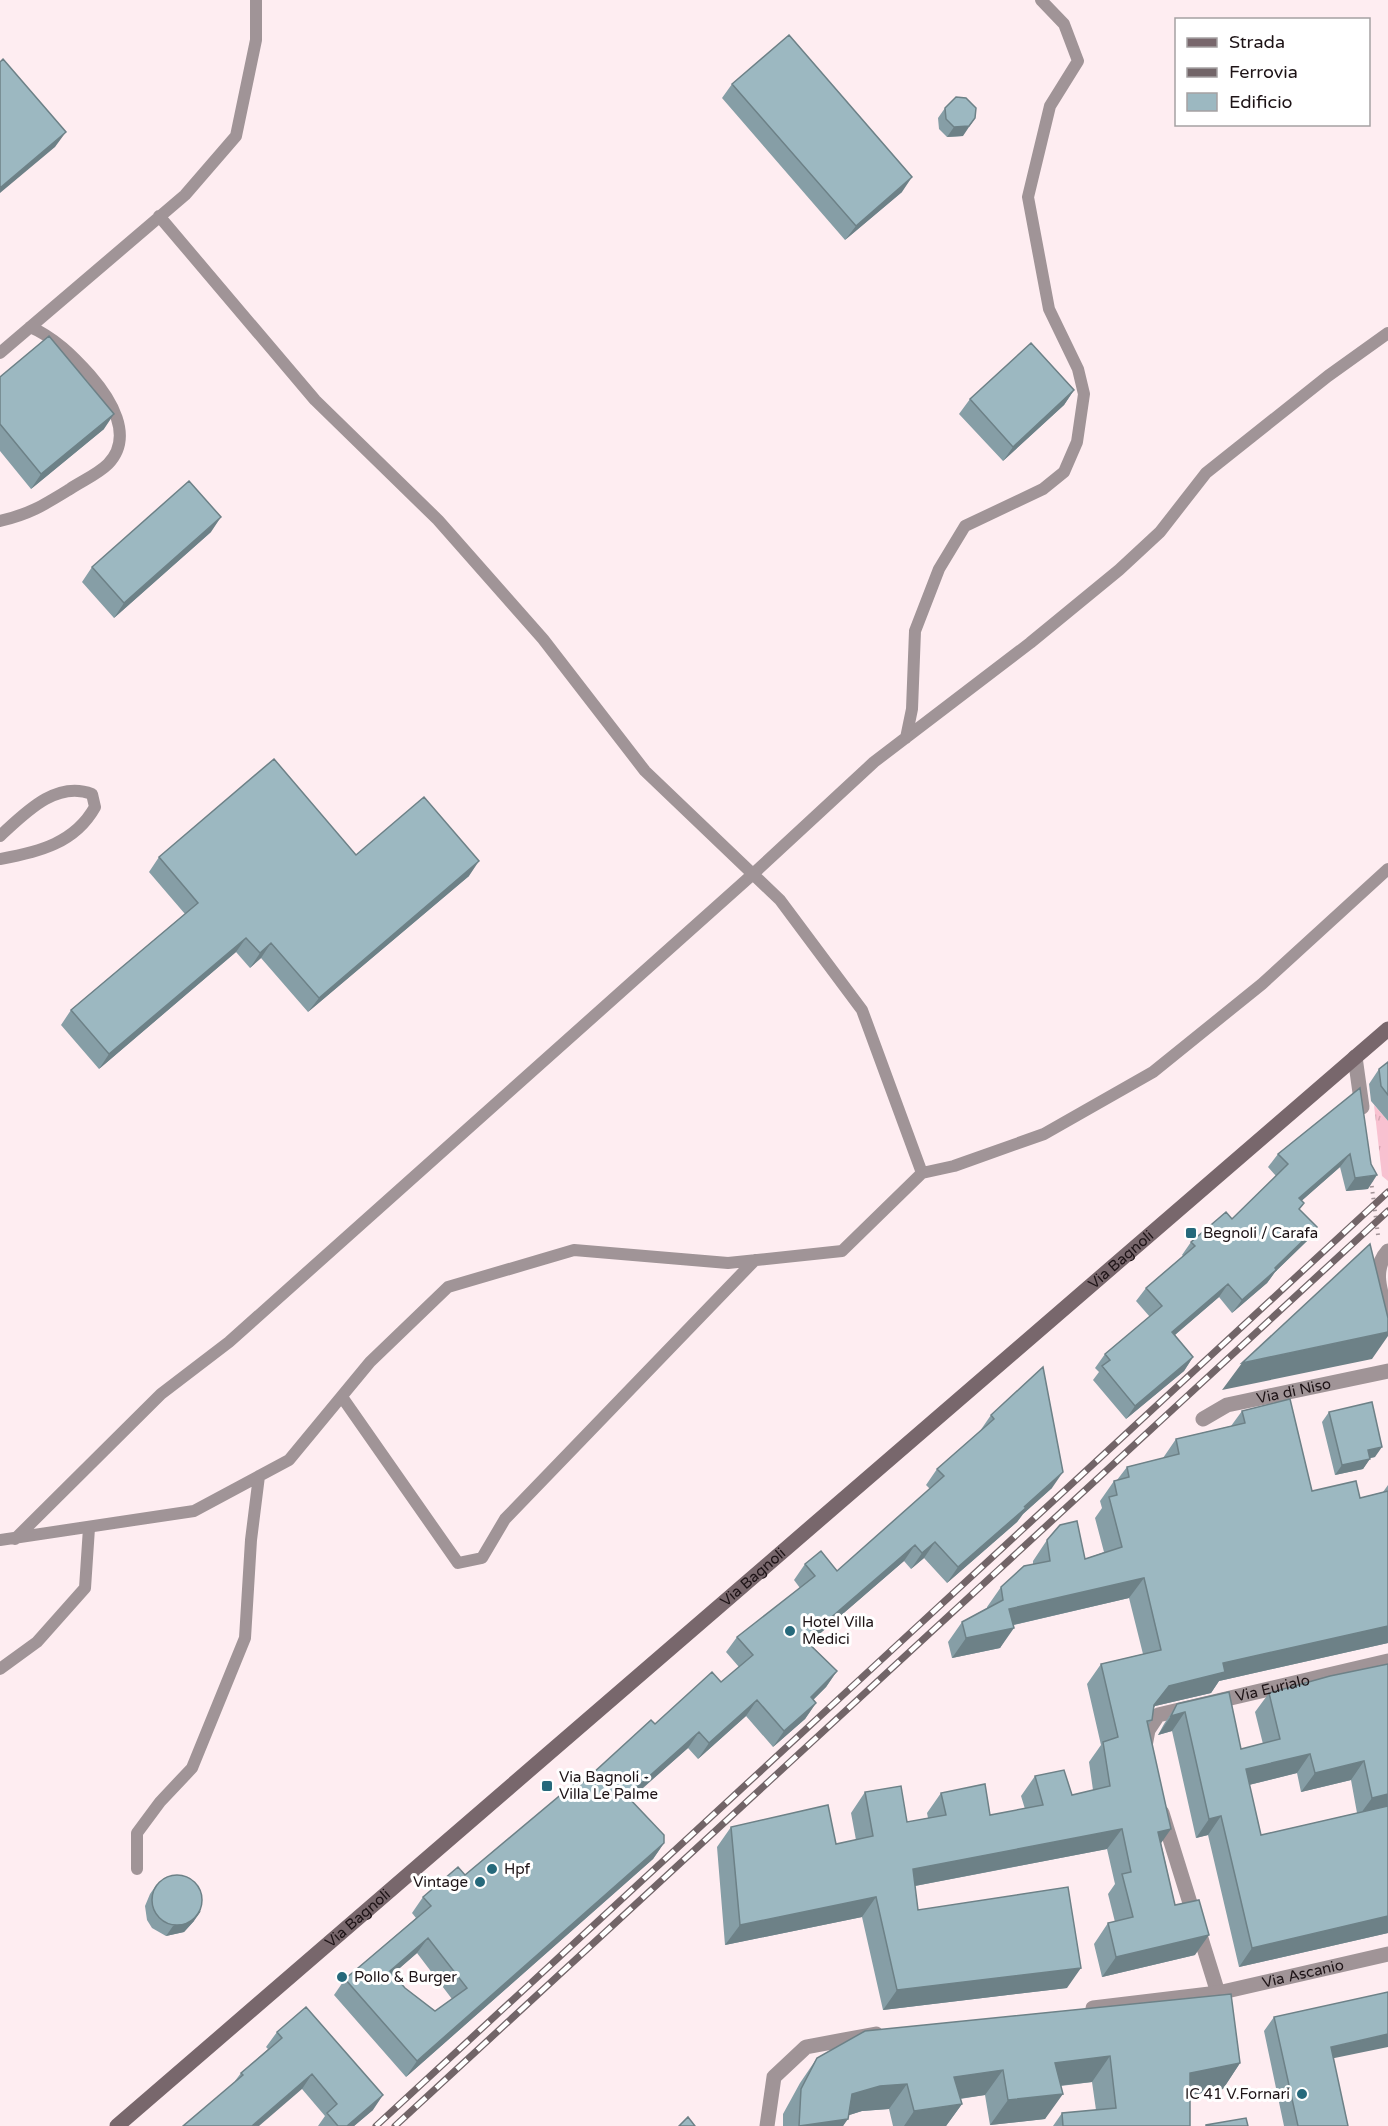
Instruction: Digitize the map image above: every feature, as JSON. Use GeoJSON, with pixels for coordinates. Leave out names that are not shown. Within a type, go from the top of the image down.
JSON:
{"type":"FeatureCollection","features":[{"type":"Feature","properties":{"kind":"street","name":"Via Bagnoli"},"geometry":{"type":"LineString","coordinates":[[117,2126],[1388,1029]]}},
{"type":"Feature","properties":{"kind":"street"},"geometry":{"type":"LineString","coordinates":[[1355,1057],[1363,1120]]}},
{"type":"Feature","properties":{"kind":"street"},"geometry":{"type":"LineString","coordinates":[[1384,1255],[1377,1278],[1388,1318]]}},
{"type":"Feature","properties":{"kind":"street","name":"Via di Niso"},"geometry":{"type":"LineString","coordinates":[[1203,1419],[1227,1405],[1388,1371]]}},
{"type":"Feature","properties":{"kind":"street","name":"Via Eurialo"},"geometry":{"type":"LineString","coordinates":[[1147,1764],[1148,1730],[1158,1715],[1388,1661]]}},
{"type":"Feature","properties":{"kind":"street"},"geometry":{"type":"LineString","coordinates":[[1158,1799],[1218,1993]]}},
{"type":"Feature","properties":{"kind":"street","name":"Via Ascanio"},"geometry":{"type":"LineString","coordinates":[[1078,2010],[1218,1993],[1388,1954]]}},
{"type":"Feature","properties":{"kind":"street"},"geometry":{"type":"LineString","coordinates":[[767,2126],[774,2077],[806,2047],[892,2032]]}},
{"type":"Feature","properties":{"kind":"lane"},"geometry":{"type":"LineString","coordinates":[[0,353],[185,195],[236,136],[256,40],[256,0]]}},
{"type":"Feature","properties":{"kind":"lane"},"geometry":{"type":"LineString","coordinates":[[906,738],[912,709],[915,631],[939,569],[965,526],[1043,489],[1064,472],[1077,442],[1084,394],[1071,352],[1049,309],[1028,197],[1050,106],[1078,61],[1065,24],[1041,0]]}},
{"type":"Feature","properties":{"kind":"lane"},"geometry":{"type":"LineString","coordinates":[[159,216],[315,400],[438,520],[543,639],[645,771],[780,900],[862,1010],[922,1173]]}},
{"type":"Feature","properties":{"kind":"lane"},"geometry":{"type":"LineString","coordinates":[[0,521],[30,514],[75,486],[109,463],[120,442],[117,415],[102,389],[79,363],[46,334],[30,327]]}},
{"type":"Feature","properties":{"kind":"lane"},"geometry":{"type":"LineString","coordinates":[[15,1539],[161,1394],[229,1342],[753,874],[874,762],[1030,643],[1132,560],[1160,532],[1206,473],[1328,376],[1388,333]]}},
{"type":"Feature","properties":{"kind":"lane"},"geometry":{"type":"LineString","coordinates":[[0,836],[40,802],[59,791],[78,789],[92,794],[94,807],[86,822],[70,837],[53,846],[0,859]]}},
{"type":"Feature","properties":{"kind":"lane"},"geometry":{"type":"LineString","coordinates":[[0,1540],[194,1512],[289,1460],[370,1362],[448,1287],[574,1250],[728,1263],[842,1251],[922,1173],[954,1166],[1044,1134],[1153,1072],[1262,984],[1388,869]]}},
{"type":"Feature","properties":{"kind":"lane"},"geometry":{"type":"LineString","coordinates":[[342,1396],[458,1563],[482,1558],[505,1519],[755,1260]]}},
{"type":"Feature","properties":{"kind":"lane"},"geometry":{"type":"LineString","coordinates":[[137,1869],[137,1833],[160,1802],[192,1768],[245,1638],[251,1540],[259,1476]]}},
{"type":"Feature","properties":{"kind":"lane"},"geometry":{"type":"LineString","coordinates":[[0,1669],[37,1642],[85,1588],[88,1527]]}},
{"type":"Feature","properties":{"kind":"path"},"geometry":{"type":"LineString","coordinates":[[1371,1176],[1384,1255]]}},
{"type":"Feature","properties":{"kind":"green space"},"geometry":{"type":"Polygon","coordinates":[[[1374,1105],[1388,1121],[1388,1181],[1382,1176],[1374,1105]]]}},
{"type":"Feature","properties":{"kind":"building"},"geometry":{"type":"Polygon","coordinates":[[[789,35],[912,177],[856,226],[732,84],[789,35]]]}},
{"type":"Feature","properties":{"kind":"building"},"geometry":{"type":"Polygon","coordinates":[[[3,59],[66,132],[0,188],[0,62],[3,59]]]}},
{"type":"Feature","properties":{"kind":"building"},"geometry":{"type":"Polygon","coordinates":[[[956,97],[966,98],[976,108],[975,118],[969,126],[954,127],[946,119],[945,108],[956,97]]]}},
{"type":"Feature","properties":{"kind":"building"},"geometry":{"type":"Polygon","coordinates":[[[49,336],[114,414],[41,474],[0,424],[0,377],[49,336]]]}},
{"type":"Feature","properties":{"kind":"building"},"geometry":{"type":"Polygon","coordinates":[[[1031,343],[1074,390],[1013,447],[970,399],[1031,343]]]}},
{"type":"Feature","properties":{"kind":"building"},"geometry":{"type":"Polygon","coordinates":[[[189,481],[221,517],[124,603],[92,567],[189,481]]]}},
{"type":"Feature","properties":{"kind":"building"},"geometry":{"type":"Polygon","coordinates":[[[274,759],[356,855],[424,797],[479,861],[319,998],[271,943],[260,953],[246,938],[109,1054],[71,1010],[198,903],[159,857],[274,759]]]}},
{"type":"Feature","properties":{"kind":"building"},"geometry":{"type":"Polygon","coordinates":[[[1388,1062],[1388,1095],[1381,1086],[1379,1069],[1388,1062]]]}},
{"type":"Feature","properties":{"kind":"building"},"geometry":{"type":"Polygon","coordinates":[[[1360,1088],[1371,1164],[1377,1175],[1355,1178],[1350,1154],[1299,1198],[1304,1203],[1299,1209],[1317,1227],[1275,1268],[1276,1270],[1242,1300],[1228,1284],[1172,1332],[1193,1357],[1135,1406],[1102,1366],[1110,1360],[1105,1354],[1162,1306],[1146,1288],[1195,1246],[1191,1242],[1226,1212],[1232,1219],[1288,1164],[1278,1154],[1360,1088]]]}},
{"type":"Feature","properties":{"kind":"building"},"geometry":{"type":"Polygon","coordinates":[[[1370,1244],[1388,1318],[1388,1332],[1242,1363],[1370,1244]]]}},
{"type":"Feature","properties":{"kind":"building"},"geometry":{"type":"Polygon","coordinates":[[[1043,1367],[1063,1472],[958,1567],[935,1542],[922,1553],[915,1545],[805,1640],[837,1671],[811,1697],[816,1703],[784,1731],[757,1700],[709,1743],[699,1732],[627,1796],[664,1835],[664,1843],[417,2061],[345,1979],[431,1906],[423,1897],[458,1867],[465,1875],[576,1782],[580,1785],[651,1720],[655,1724],[712,1672],[721,1682],[753,1655],[737,1637],[815,1576],[805,1564],[821,1551],[837,1571],[944,1476],[937,1469],[994,1419],[991,1415],[1043,1367]],[[428,1938],[390,1971],[405,1988],[435,2011],[467,1988],[428,1938]]]}},
{"type":"Feature","properties":{"kind":"building"},"geometry":{"type":"Polygon","coordinates":[[[1290,1399],[1312,1491],[1356,1481],[1360,1498],[1388,1491],[1388,1626],[1223,1663],[1225,1672],[1169,1686],[1154,1705],[1152,1720],[1147,1721],[1171,1829],[1158,1832],[1175,1905],[1199,1900],[1209,1935],[1116,1957],[1108,1923],[1133,1917],[1122,1874],[1131,1872],[1122,1829],[913,1869],[918,1910],[1068,1887],[1081,1968],[897,1990],[876,1897],[740,1925],[731,1827],[828,1805],[836,1844],[873,1836],[865,1792],[901,1786],[907,1822],[946,1815],[941,1793],[985,1784],[990,1815],[1043,1805],[1035,1776],[1064,1770],[1072,1795],[1110,1786],[1103,1742],[1118,1737],[1101,1664],[1161,1650],[1144,1578],[1009,1609],[1014,1628],[966,1638],[962,1622],[1003,1600],[1001,1587],[1024,1566],[1050,1561],[1047,1540],[1060,1525],[1077,1521],[1085,1559],[1122,1547],[1109,1497],[1117,1495],[1114,1481],[1129,1477],[1127,1467],[1179,1454],[1176,1439],[1245,1423],[1242,1411],[1290,1399]]]}},
{"type":"Feature","properties":{"kind":"building"},"geometry":{"type":"Polygon","coordinates":[[[1372,1402],[1382,1447],[1368,1450],[1370,1459],[1342,1465],[1329,1412],[1372,1402]]]}},
{"type":"Feature","properties":{"kind":"building"},"geometry":{"type":"Polygon","coordinates":[[[1388,1664],[1388,1794],[1372,1798],[1364,1761],[1315,1773],[1310,1754],[1246,1769],[1261,1835],[1388,1806],[1388,1916],[1252,1948],[1221,1816],[1209,1819],[1185,1712],[1171,1716],[1177,1704],[1229,1692],[1241,1749],[1280,1739],[1269,1693],[1330,1676],[1388,1664]]]}},
{"type":"Feature","properties":{"kind":"building"},"geometry":{"type":"Polygon","coordinates":[[[172,1875],[182,1875],[195,1882],[202,1895],[202,1905],[195,1918],[182,1925],[172,1925],[163,1921],[156,1914],[152,1905],[152,1895],[156,1886],[163,1879],[172,1875]]]}},
{"type":"Feature","properties":{"kind":"building","name":"IC 41 V.Fornari"},"geometry":{"type":"Polygon","coordinates":[[[1388,1992],[1388,2034],[1331,2047],[1348,2126],[1298,2126],[1274,2017],[1388,1992]]]}},
{"type":"Feature","properties":{"kind":"building"},"geometry":{"type":"Polygon","coordinates":[[[1231,1994],[1240,2063],[1190,2073],[1190,2126],[1063,2126],[1062,2113],[1116,2108],[1110,2056],[1055,2063],[1063,2094],[1008,2100],[1003,2070],[954,2077],[962,2104],[914,2111],[907,2084],[880,2086],[852,2094],[848,2119],[799,2126],[801,2089],[817,2058],[865,2031],[1231,1994]]]}},
{"type":"Feature","properties":{"kind":"building"},"geometry":{"type":"Polygon","coordinates":[[[306,2007],[383,2095],[347,2126],[338,2126],[327,2113],[337,2104],[312,2074],[252,2126],[183,2126],[282,2038],[277,2032],[306,2007]]]}},
{"type":"Feature","properties":{"kind":"building"},"geometry":{"type":"Polygon","coordinates":[[[688,2117],[695,2126],[679,2126],[688,2117]]]}},
{"type":"Feature","properties":{"kind":"building"},"geometry":{"type":"Polygon","coordinates":[[[1246,2118],[1248,2126],[1206,2126],[1206,2125],[1246,2118]]]}},
{"type":"Feature","properties":{"kind":"railway"},"geometry":{"type":"LineString","coordinates":[[376,2126],[1388,1192]]}},
{"type":"Feature","properties":{"kind":"railway"},"geometry":{"type":"LineString","coordinates":[[395,2126],[1388,1211]]}},
{"type":"Feature","properties":{"kind":"place","name":"Begnoli / Carafa"},"geometry":{"type":"Point","coordinates":[1191,1233]}},
{"type":"Feature","properties":{"kind":"place","name":"Hotel Villa Medici"},"geometry":{"type":"Point","coordinates":[790,1631]}},
{"type":"Feature","properties":{"kind":"place","name":"Via Bagnoli - Villa Le Palme"},"geometry":{"type":"Point","coordinates":[547,1786]}},
{"type":"Feature","properties":{"kind":"place","name":"Hpf"},"geometry":{"type":"Point","coordinates":[492,1869]}},
{"type":"Feature","properties":{"kind":"place","name":"Vintage"},"geometry":{"type":"Point","coordinates":[480,1882]}},
{"type":"Feature","properties":{"kind":"place","name":"Pollo & Burger"},"geometry":{"type":"Point","coordinates":[342,1977]}},
{"type":"Feature","properties":{"kind":"place","name":"IC 41 V.Fornari"},"geometry":{"type":"Point","coordinates":[1302,2094]}}]}
